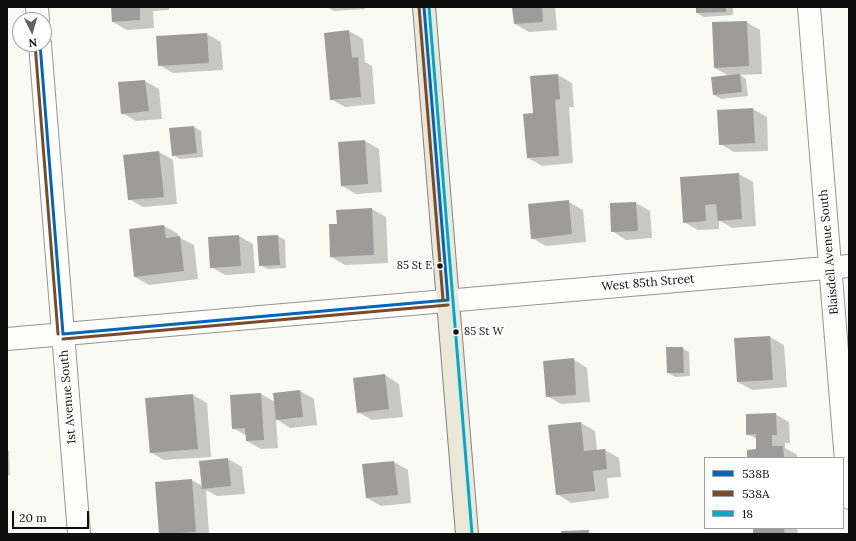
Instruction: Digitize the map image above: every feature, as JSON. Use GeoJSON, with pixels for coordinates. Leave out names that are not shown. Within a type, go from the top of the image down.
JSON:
{"type":"FeatureCollection","features":[{"type":"Feature","properties":{"kind":"main road"},"geometry":{"type":"LineString","coordinates":[[424,7],[467,534]]}},
{"type":"Feature","properties":{"kind":"street","name":"Blaisdell Avenue South"},"geometry":{"type":"LineString","coordinates":[[809,7],[840,267],[849,498]]}},
{"type":"Feature","properties":{"kind":"street","name":"1st Avenue South"},"geometry":{"type":"LineString","coordinates":[[41,52],[79,534]]}},
{"type":"Feature","properties":{"kind":"street","name":"West 85th Street"},"geometry":{"type":"LineString","coordinates":[[7,339],[840,267]]}},
{"type":"Feature","properties":{"kind":"building"},"geometry":{"type":"Polygon","coordinates":[[[111,7],[140,7],[140,20],[112,22],[111,7]]]}},
{"type":"Feature","properties":{"kind":"building"},"geometry":{"type":"Polygon","coordinates":[[[512,7],[542,7],[543,22],[514,24],[512,7]]]}},
{"type":"Feature","properties":{"kind":"building"},"geometry":{"type":"Polygon","coordinates":[[[696,7],[726,7],[726,12],[696,13],[696,7]]]}},
{"type":"Feature","properties":{"kind":"building"},"geometry":{"type":"Polygon","coordinates":[[[747,21],[749,66],[714,68],[712,22],[747,21]]]}},
{"type":"Feature","properties":{"kind":"building"},"geometry":{"type":"Polygon","coordinates":[[[349,30],[352,58],[358,57],[361,97],[330,100],[324,33],[349,30]]]}},
{"type":"Feature","properties":{"kind":"building"},"geometry":{"type":"Polygon","coordinates":[[[207,33],[209,63],[158,66],[156,36],[207,33]]]}},
{"type":"Feature","properties":{"kind":"building"},"geometry":{"type":"Polygon","coordinates":[[[558,74],[560,99],[555,100],[559,156],[527,158],[523,114],[533,113],[530,76],[558,74]]]}},
{"type":"Feature","properties":{"kind":"building"},"geometry":{"type":"Polygon","coordinates":[[[740,74],[742,92],[713,95],[711,77],[740,74]]]}},
{"type":"Feature","properties":{"kind":"building"},"geometry":{"type":"Polygon","coordinates":[[[145,80],[149,111],[121,114],[118,82],[145,80]]]}},
{"type":"Feature","properties":{"kind":"building"},"geometry":{"type":"Polygon","coordinates":[[[753,108],[755,143],[719,145],[717,110],[753,108]]]}},
{"type":"Feature","properties":{"kind":"building"},"geometry":{"type":"Polygon","coordinates":[[[194,126],[197,153],[172,156],[169,128],[194,126]]]}},
{"type":"Feature","properties":{"kind":"building"},"geometry":{"type":"Polygon","coordinates":[[[365,140],[368,184],[341,186],[338,142],[365,140]]]}},
{"type":"Feature","properties":{"kind":"building"},"geometry":{"type":"Polygon","coordinates":[[[159,151],[164,197],[128,200],[123,155],[159,151]]]}},
{"type":"Feature","properties":{"kind":"building"},"geometry":{"type":"Polygon","coordinates":[[[739,173],[742,219],[718,221],[716,204],[705,205],[706,221],[683,223],[680,177],[739,173]]]}},
{"type":"Feature","properties":{"kind":"building"},"geometry":{"type":"Polygon","coordinates":[[[569,200],[572,234],[531,239],[528,204],[569,200]]]}},
{"type":"Feature","properties":{"kind":"building"},"geometry":{"type":"Polygon","coordinates":[[[636,202],[638,231],[611,232],[610,203],[636,202]]]}},
{"type":"Feature","properties":{"kind":"building"},"geometry":{"type":"Polygon","coordinates":[[[372,208],[374,255],[330,257],[329,224],[337,224],[336,210],[372,208]]]}},
{"type":"Feature","properties":{"kind":"building"},"geometry":{"type":"Polygon","coordinates":[[[164,225],[166,238],[180,236],[184,271],[134,277],[129,229],[164,225]]]}},
{"type":"Feature","properties":{"kind":"building"},"geometry":{"type":"Polygon","coordinates":[[[239,235],[241,266],[210,268],[208,237],[239,235]]]}},
{"type":"Feature","properties":{"kind":"building"},"geometry":{"type":"Polygon","coordinates":[[[278,235],[280,265],[259,266],[257,236],[278,235]]]}},
{"type":"Feature","properties":{"kind":"building"},"geometry":{"type":"Polygon","coordinates":[[[770,336],[773,380],[737,382],[734,338],[770,336]]]}},
{"type":"Feature","properties":{"kind":"building"},"geometry":{"type":"Polygon","coordinates":[[[666,347],[683,347],[684,373],[667,373],[666,347]]]}},
{"type":"Feature","properties":{"kind":"building"},"geometry":{"type":"Polygon","coordinates":[[[574,358],[576,395],[546,397],[543,361],[574,358]]]}},
{"type":"Feature","properties":{"kind":"building"},"geometry":{"type":"Polygon","coordinates":[[[385,374],[389,409],[357,413],[353,378],[385,374]]]}},
{"type":"Feature","properties":{"kind":"building"},"geometry":{"type":"Polygon","coordinates":[[[300,390],[303,417],[276,420],[273,393],[300,390]]]}},
{"type":"Feature","properties":{"kind":"building"},"geometry":{"type":"Polygon","coordinates":[[[261,393],[264,440],[246,441],[245,428],[232,429],[230,395],[261,393]]]}},
{"type":"Feature","properties":{"kind":"building"},"geometry":{"type":"Polygon","coordinates":[[[193,394],[198,449],[150,453],[145,398],[193,394]]]}},
{"type":"Feature","properties":{"kind":"building"},"geometry":{"type":"Polygon","coordinates":[[[776,413],[777,435],[772,435],[772,446],[783,446],[784,457],[747,457],[747,450],[756,449],[756,434],[746,435],[746,414],[776,413]]]}},
{"type":"Feature","properties":{"kind":"building"},"geometry":{"type":"Polygon","coordinates":[[[581,422],[584,451],[605,449],[607,469],[593,471],[595,491],[556,495],[548,425],[581,422]]]}},
{"type":"Feature","properties":{"kind":"building"},"geometry":{"type":"Polygon","coordinates":[[[228,458],[231,486],[202,489],[199,461],[228,458]]]}},
{"type":"Feature","properties":{"kind":"building"},"geometry":{"type":"Polygon","coordinates":[[[394,461],[398,495],[366,498],[362,464],[394,461]]]}},
{"type":"Feature","properties":{"kind":"building"},"geometry":{"type":"Polygon","coordinates":[[[192,479],[196,532],[159,534],[155,482],[192,479]]]}},
{"type":"Feature","properties":{"kind":"building"},"geometry":{"type":"Polygon","coordinates":[[[753,529],[784,529],[785,534],[753,534],[753,529]]]}},
{"type":"Feature","properties":{"kind":"building"},"geometry":{"type":"Polygon","coordinates":[[[589,530],[589,534],[561,534],[561,531],[589,530]]]}},
{"type":"Feature","properties":{"kind":"transit line","name":"538A"},"geometry":{"type":"LineString","coordinates":[[419,7],[443,300]]}},
{"type":"Feature","properties":{"kind":"transit line","name":"538B"},"geometry":{"type":"LineString","coordinates":[[424,7],[448,300]]}},
{"type":"Feature","properties":{"kind":"transit line","name":"18"},"geometry":{"type":"LineString","coordinates":[[429,7],[472,534]]}},
{"type":"Feature","properties":{"kind":"transit line","name":"538A"},"geometry":{"type":"LineString","coordinates":[[36,52],[58,334]]}},
{"type":"Feature","properties":{"kind":"transit line","name":"538B"},"geometry":{"type":"LineString","coordinates":[[41,52],[63,334]]}},
{"type":"Feature","properties":{"kind":"transit line","name":"538B"},"geometry":{"type":"LineString","coordinates":[[63,334],[448,300]]}},
{"type":"Feature","properties":{"kind":"transit line","name":"538A"},"geometry":{"type":"LineString","coordinates":[[63,339],[448,305]]}},
{"type":"Feature","properties":{"kind":"place","name":"85 St E"},"geometry":{"type":"Point","coordinates":[440,266]}},
{"type":"Feature","properties":{"kind":"place","name":"85 St W"},"geometry":{"type":"Point","coordinates":[456,332]}}]}
